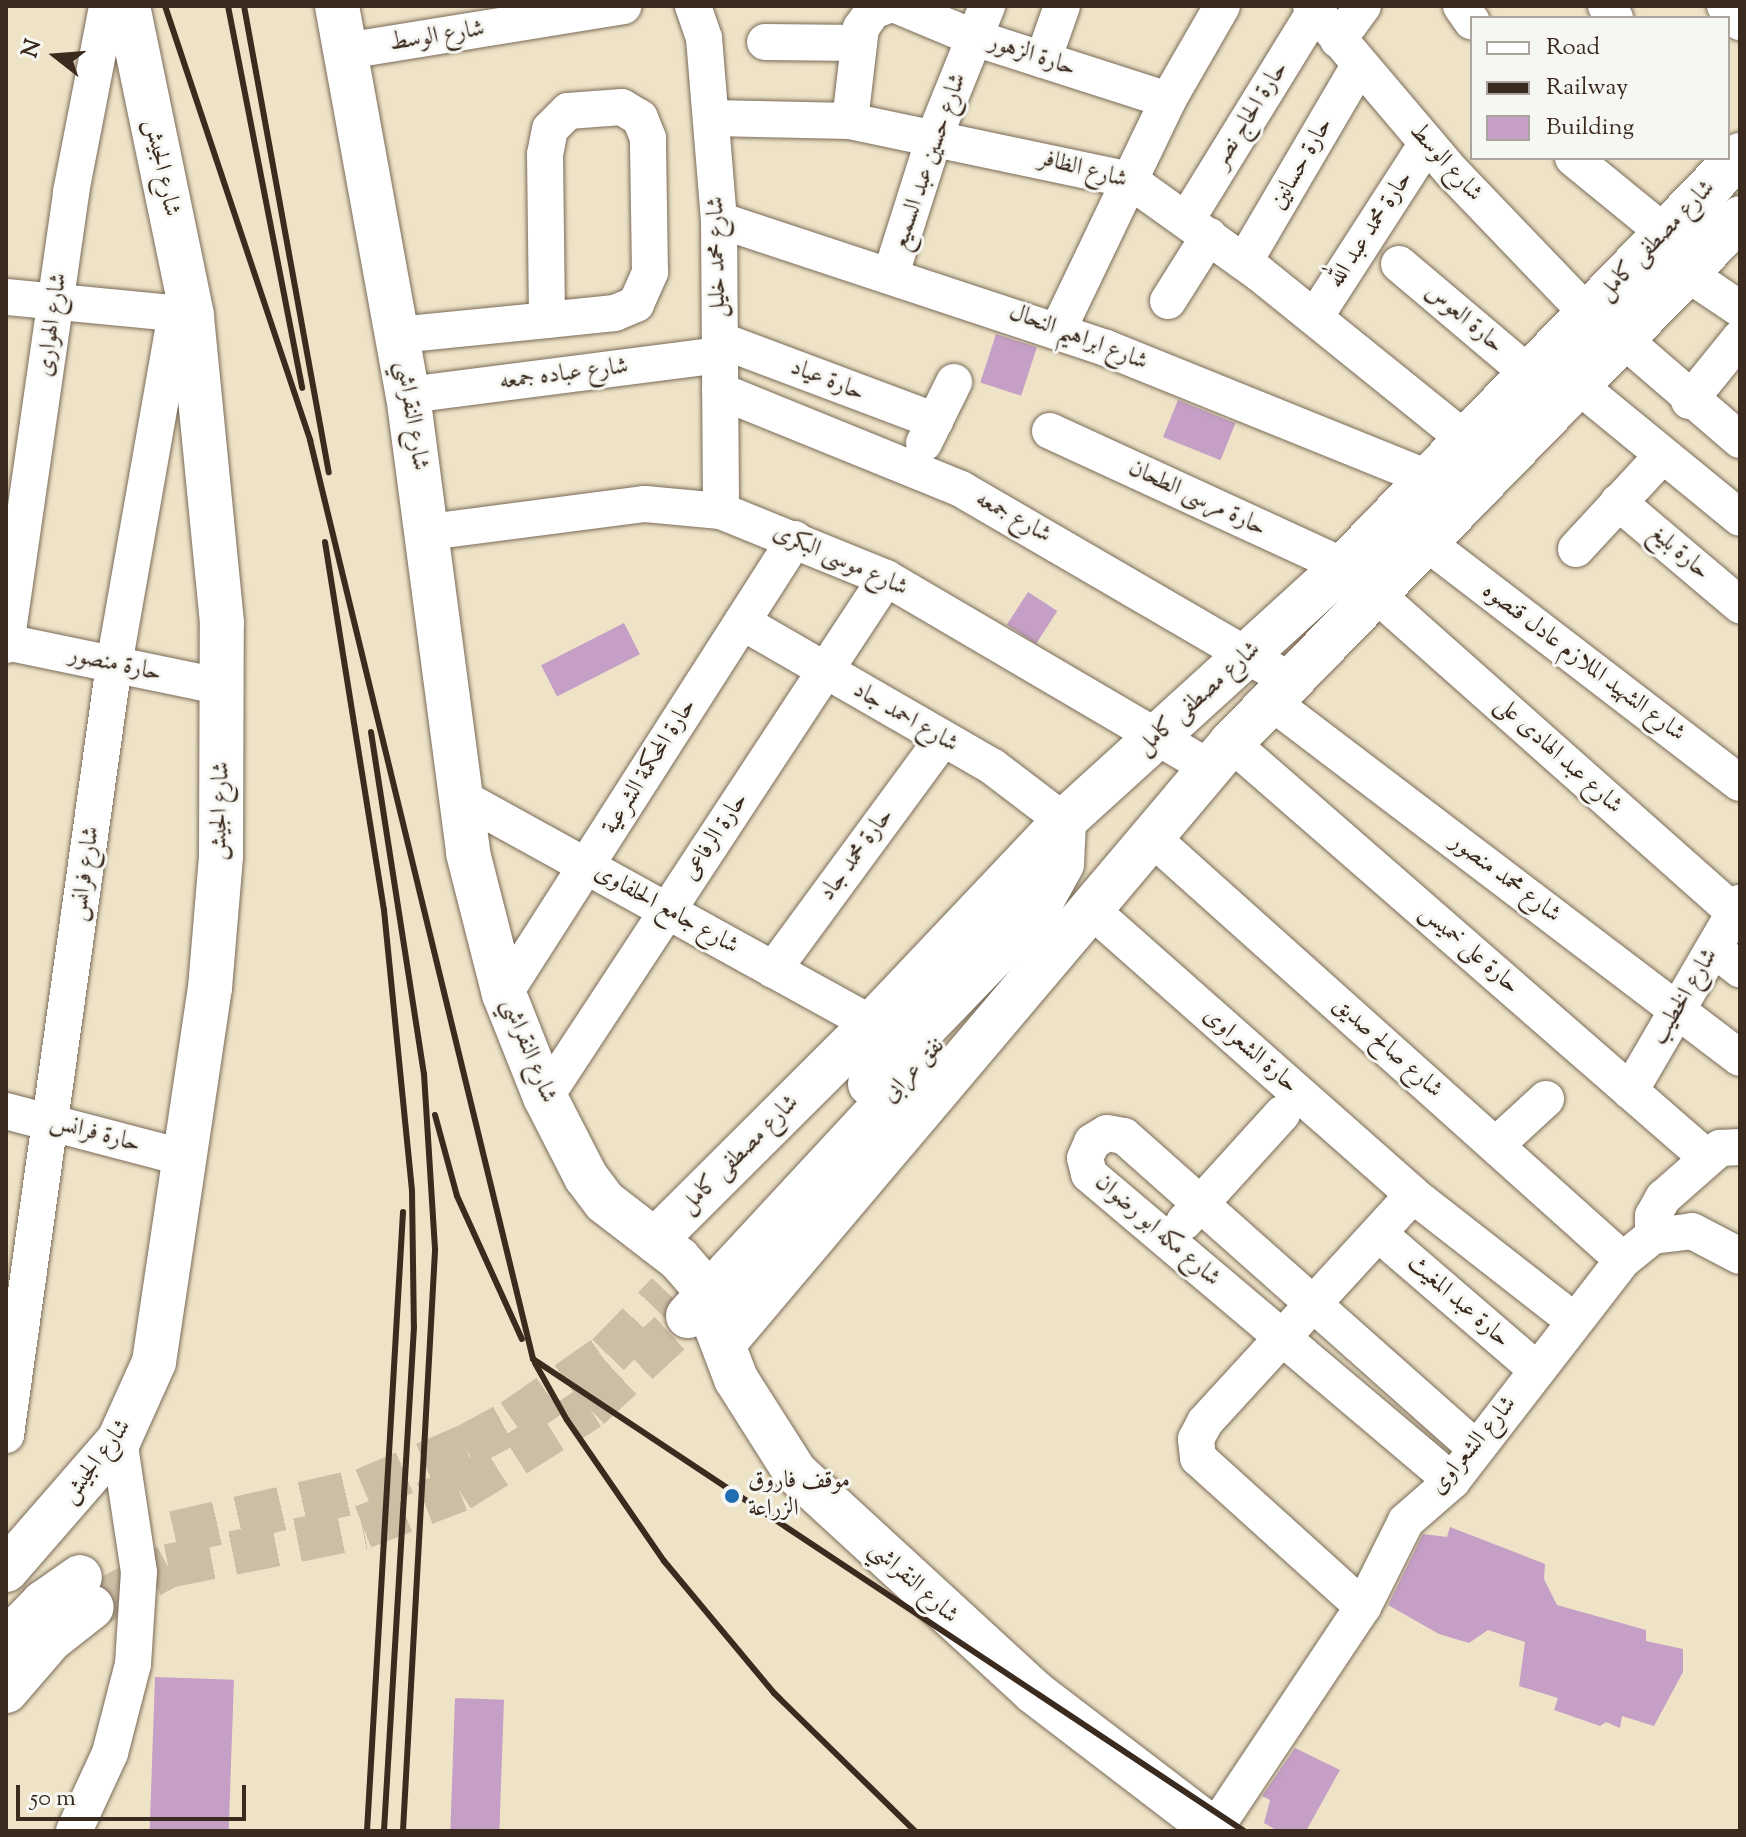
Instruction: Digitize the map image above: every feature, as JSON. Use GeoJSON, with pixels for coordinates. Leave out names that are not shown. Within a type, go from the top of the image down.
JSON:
{"type":"FeatureCollection","features":[{"type":"Feature","properties":{"kind":"main road","name":"شارع الجيش"},"geometry":{"type":"LineString","coordinates":[[6,1569],[119,1440],[145,1387],[161,1336],[210,988],[220,871],[224,687],[184,314],[128,6]]}},
{"type":"Feature","properties":{"kind":"main road","name":"شارع النقراشي"},"geometry":{"type":"LineString","coordinates":[[337,6],[408,395],[429,532],[459,796],[504,994],[545,1097],[586,1177],[628,1224],[655,1240],[688,1294],[724,1343],[753,1411],[820,1499],[1034,1692],[1215,1830]]}},
{"type":"Feature","properties":{"kind":"main road","name":"شارع مصطفى كامل"},"geometry":{"type":"LineString","coordinates":[[655,1240],[872,1024],[1064,821],[1250,655],[1344,566],[1740,155]]}},
{"type":"Feature","properties":{"kind":"main road","name":"شارع مصطفى كامل"},"geometry":{"type":"LineString","coordinates":[[724,1343],[1088,907],[1220,755],[1740,218]]}},
{"type":"Feature","properties":{"kind":"main road","name":"نفق عرابى"},"geometry":{"type":"LineString","coordinates":[[688,1294],[1035,913],[1062,864],[1064,821]]}},
{"type":"Feature","properties":{"kind":"main road","name":"نفق عرابى"},"geometry":{"type":"LineString","coordinates":[[688,1294],[1061,913],[1150,836]]}},
{"type":"Feature","properties":{"kind":"main road"},"geometry":{"type":"LineString","coordinates":[[6,1641],[43,1603],[86,1592],[6,1691]]}},
{"type":"Feature","properties":{"kind":"street","name":"شارع الهوارى"},"geometry":{"type":"LineString","coordinates":[[6,643],[17,497],[57,302],[71,192],[107,6]]}},
{"type":"Feature","properties":{"kind":"street","name":"شارع الوسط"},"geometry":{"type":"LineString","coordinates":[[346,51],[623,6]]}},
{"type":"Feature","properties":{"kind":"street","name":"شارع محمد خليل"},"geometry":{"type":"LineString","coordinates":[[693,6],[704,38],[719,220],[721,511]]}},
{"type":"Feature","properties":{"kind":"street"},"geometry":{"type":"LineString","coordinates":[[850,121],[859,43],[873,11],[886,6]]}},
{"type":"Feature","properties":{"kind":"street","name":"حارة الزهور"},"geometry":{"type":"LineString","coordinates":[[898,6],[981,22],[1043,60],[1168,100]]}},
{"type":"Feature","properties":{"kind":"street"},"geometry":{"type":"LineString","coordinates":[[1043,60],[1062,6]]}},
{"type":"Feature","properties":{"kind":"street"},"geometry":{"type":"LineString","coordinates":[[1058,330],[1168,100],[1222,6]]}},
{"type":"Feature","properties":{"kind":"street","name":"حارة حسانين"},"geometry":{"type":"LineString","coordinates":[[1244,262],[1348,53],[1363,6]]}},
{"type":"Feature","properties":{"kind":"street"},"geometry":{"type":"LineString","coordinates":[[1725,6],[1740,22]]}},
{"type":"Feature","properties":{"kind":"street","name":"شارع الوسط"},"geometry":{"type":"LineString","coordinates":[[1313,9],[1427,143],[1587,313]]}},
{"type":"Feature","properties":{"kind":"street","name":"حارة الحاج نصر"},"geometry":{"type":"LineString","coordinates":[[1168,301],[1198,228],[1313,9]]}},
{"type":"Feature","properties":{"kind":"street","name":"شارع حسين عبد السميع"},"geometry":{"type":"LineString","coordinates":[[891,274],[935,135],[981,22]]}},
{"type":"Feature","properties":{"kind":"street"},"geometry":{"type":"LineString","coordinates":[[765,42],[859,43]]}},
{"type":"Feature","properties":{"kind":"street"},"geometry":{"type":"LineString","coordinates":[[398,335],[547,320],[626,310],[648,283],[648,138],[640,118],[622,107],[568,111],[550,129],[545,154],[547,320]]}},
{"type":"Feature","properties":{"kind":"street","name":"شارع الظافر"},"geometry":{"type":"LineString","coordinates":[[712,118],[850,121],[935,135],[1129,180],[1244,262],[1466,440]]}},
{"type":"Feature","properties":{"kind":"street","name":"حارة محمد عبد الله"},"geometry":{"type":"LineString","coordinates":[[1315,317],[1427,143]]}},
{"type":"Feature","properties":{"kind":"street"},"geometry":{"type":"LineString","coordinates":[[1575,160],[1665,233]]}},
{"type":"Feature","properties":{"kind":"street","name":"شارع ابراهيم النحال"},"geometry":{"type":"LineString","coordinates":[[719,220],[1058,330],[1428,478]]}},
{"type":"Feature","properties":{"kind":"street","name":"حارة العوس"},"geometry":{"type":"LineString","coordinates":[[1399,264],[1529,374]]}},
{"type":"Feature","properties":{"kind":"street"},"geometry":{"type":"LineString","coordinates":[[1688,274],[1740,309]]}},
{"type":"Feature","properties":{"kind":"street"},"geometry":{"type":"LineString","coordinates":[[6,297],[184,314]]}},
{"type":"Feature","properties":{"kind":"street","name":"شارع فرانس"},"geometry":{"type":"LineString","coordinates":[[6,1435],[114,665],[184,314]]}},
{"type":"Feature","properties":{"kind":"street"},"geometry":{"type":"LineString","coordinates":[[1689,401],[1740,338]]}},
{"type":"Feature","properties":{"kind":"street"},"geometry":{"type":"LineString","coordinates":[[1624,340],[1689,401],[1740,440]]}},
{"type":"Feature","properties":{"kind":"street","name":"شارع عباده جمعه"},"geometry":{"type":"LineString","coordinates":[[408,395],[720,348]]}},
{"type":"Feature","properties":{"kind":"street","name":"حارة عياد"},"geometry":{"type":"LineString","coordinates":[[720,348],[935,421]]}},
{"type":"Feature","properties":{"kind":"street"},"geometry":{"type":"LineString","coordinates":[[912,466],[954,382]]}},
{"type":"Feature","properties":{"kind":"street"},"geometry":{"type":"LineString","coordinates":[[1579,386],[1740,518]]}},
{"type":"Feature","properties":{"kind":"street","name":"شارع جمعه"},"geometry":{"type":"LineString","coordinates":[[720,391],[912,466],[1002,510],[1250,655],[1280,690]]}},
{"type":"Feature","properties":{"kind":"street","name":"حارة مرسى الطحان"},"geometry":{"type":"LineString","coordinates":[[1050,431],[1344,566]]}},
{"type":"Feature","properties":{"kind":"street"},"geometry":{"type":"LineString","coordinates":[[1576,549],[1663,455]]}},
{"type":"Feature","properties":{"kind":"street","name":"حارة بليغ"},"geometry":{"type":"LineString","coordinates":[[1618,502],[1740,605]]}},
{"type":"Feature","properties":{"kind":"street","name":"شارع موسى البكرى"},"geometry":{"type":"LineString","coordinates":[[429,532],[645,504],[721,511],[886,578],[1158,737],[1220,755]]}},
{"type":"Feature","properties":{"kind":"street","name":"حارة المحكمة الشرعية"},"geometry":{"type":"LineString","coordinates":[[504,994],[795,539]]}},
{"type":"Feature","properties":{"kind":"street","name":"شارع الشهيد الملازم عادل قنصوه"},"geometry":{"type":"LineString","coordinates":[[1427,543],[1740,783]]}},
{"type":"Feature","properties":{"kind":"street","name":"حارة الرفاعى"},"geometry":{"type":"LineString","coordinates":[[545,1097],[886,578]]}},
{"type":"Feature","properties":{"kind":"street","name":"شارع عبد الهادى على"},"geometry":{"type":"LineString","coordinates":[[1377,595],[1738,911]]}},
{"type":"Feature","properties":{"kind":"street","name":"شارع احمد جاد"},"geometry":{"type":"LineString","coordinates":[[742,622],[993,767],[1064,821]]}},
{"type":"Feature","properties":{"kind":"street","name":"حارة منصور"},"geometry":{"type":"LineString","coordinates":[[6,643],[224,687]]}},
{"type":"Feature","properties":{"kind":"street","name":"شارع محمد منصور"},"geometry":{"type":"LineString","coordinates":[[1280,690],[1740,1058]]}},
{"type":"Feature","properties":{"kind":"street","name":"حارة محمد جاد"},"geometry":{"type":"LineString","coordinates":[[773,970],[942,740]]}},
{"type":"Feature","properties":{"kind":"street","name":"حارة على خميس"},"geometry":{"type":"LineString","coordinates":[[1220,755],[1630,1091],[1706,1157]]}},
{"type":"Feature","properties":{"kind":"street","name":"شارع جامع الحلفاوى"},"geometry":{"type":"LineString","coordinates":[[459,796],[872,1024]]}},
{"type":"Feature","properties":{"kind":"street","name":"شارع صالح صديق"},"geometry":{"type":"LineString","coordinates":[[1150,836],[1623,1260]]}},
{"type":"Feature","properties":{"kind":"street","name":"حارة الشعراوى"},"geometry":{"type":"LineString","coordinates":[[1088,907],[1413,1195],[1574,1321]]}},
{"type":"Feature","properties":{"kind":"street","name":"شارع الخطيب"},"geometry":{"type":"LineString","coordinates":[[1630,1091],[1678,1010],[1727,959],[1738,911]]}},
{"type":"Feature","properties":{"kind":"street"},"geometry":{"type":"LineString","coordinates":[[1496,1145],[1546,1099]]}},
{"type":"Feature","properties":{"kind":"street","name":"حارة فرانس"},"geometry":{"type":"LineString","coordinates":[[6,1111],[185,1158]]}},
{"type":"Feature","properties":{"kind":"street"},"geometry":{"type":"LineString","coordinates":[[1167,1241],[1282,1114]]}},
{"type":"Feature","properties":{"kind":"street","name":"شارع مكه ابو رضوان"},"geometry":{"type":"LineString","coordinates":[[1452,1481],[1089,1174],[1085,1158],[1092,1142],[1107,1133],[1124,1136],[1475,1448]]}},
{"type":"Feature","properties":{"kind":"street"},"geometry":{"type":"LineString","coordinates":[[1740,1147],[1720,1148],[1706,1157],[1663,1198],[1653,1216],[1653,1236],[1692,1231],[1740,1256]]}},
{"type":"Feature","properties":{"kind":"street"},"geometry":{"type":"LineString","coordinates":[[1363,1607],[1198,1458],[1196,1439],[1205,1422],[1413,1195]]}},
{"type":"Feature","properties":{"kind":"street","name":"حارة عبد المغيث"},"geometry":{"type":"LineString","coordinates":[[1379,1234],[1537,1370]]}},
{"type":"Feature","properties":{"kind":"street","name":"شارع الشعراوى"},"geometry":{"type":"LineString","coordinates":[[1215,1830],[1363,1607],[1406,1521],[1452,1481],[1623,1260],[1653,1236]]}},
{"type":"Feature","properties":{"kind":"street"},"geometry":{"type":"LineString","coordinates":[[74,1831],[110,1753],[133,1664],[139,1572],[119,1440]]}},
{"type":"Feature","properties":{"kind":"building"},"geometry":{"type":"Polygon","coordinates":[[[996,334],[1037,347],[1021,396],[980,383],[996,334]]]}},
{"type":"Feature","properties":{"kind":"building"},"geometry":{"type":"Polygon","coordinates":[[[1178,400],[1235,423],[1221,460],[1163,437],[1178,400]]]}},
{"type":"Feature","properties":{"kind":"building"},"geometry":{"type":"Polygon","coordinates":[[[1028,592],[1057,611],[1036,644],[1007,625],[1028,592]]]}},
{"type":"Feature","properties":{"kind":"building"},"geometry":{"type":"Polygon","coordinates":[[[624,623],[640,654],[557,696],[541,665],[624,623]]]}},
{"type":"Feature","properties":{"kind":"building"},"geometry":{"type":"Polygon","coordinates":[[[1450,1527],[1545,1564],[1544,1579],[1557,1605],[1646,1630],[1646,1641],[1683,1649],[1683,1672],[1654,1726],[1622,1716],[1620,1728],[1606,1722],[1600,1726],[1554,1710],[1558,1698],[1519,1686],[1525,1642],[1488,1630],[1469,1643],[1439,1634],[1388,1605],[1423,1534],[1447,1537],[1450,1527]]]}},
{"type":"Feature","properties":{"kind":"building"},"geometry":{"type":"Polygon","coordinates":[[[155,1677],[234,1680],[229,1831],[150,1831],[155,1677]]]}},
{"type":"Feature","properties":{"kind":"building"},"geometry":{"type":"Polygon","coordinates":[[[455,1698],[504,1700],[499,1831],[450,1831],[455,1698]]]}},
{"type":"Feature","properties":{"kind":"building"},"geometry":{"type":"Polygon","coordinates":[[[1295,1748],[1340,1770],[1306,1831],[1278,1831],[1264,1823],[1270,1800],[1262,1796],[1295,1748]]]}},
{"type":"Feature","properties":{"kind":"tunnel"},"geometry":{"type":"LineString","coordinates":[[174,1533],[364,1490],[465,1447],[513,1421],[608,1355],[668,1293]]}},
{"type":"Feature","properties":{"kind":"tunnel"},"geometry":{"type":"LineString","coordinates":[[92,1607],[168,1566],[363,1527],[459,1490],[589,1408],[688,1316]]}},
{"type":"Feature","properties":{"kind":"railway"},"geometry":{"type":"LineString","coordinates":[[165,6],[310,440],[533,1359],[1244,1831]]}},
{"type":"Feature","properties":{"kind":"railway"},"geometry":{"type":"LineString","coordinates":[[228,6],[302,388]]}},
{"type":"Feature","properties":{"kind":"railway"},"geometry":{"type":"LineString","coordinates":[[244,6],[329,472]]}},
{"type":"Feature","properties":{"kind":"railway"},"geometry":{"type":"LineString","coordinates":[[325,542],[384,910],[412,1191],[414,1327],[384,1831]]}},
{"type":"Feature","properties":{"kind":"railway"},"geometry":{"type":"LineString","coordinates":[[371,732],[424,1074],[435,1251],[403,1831]]}},
{"type":"Feature","properties":{"kind":"railway"},"geometry":{"type":"LineString","coordinates":[[435,1115],[457,1196],[522,1339]]}},
{"type":"Feature","properties":{"kind":"railway"},"geometry":{"type":"LineString","coordinates":[[367,1831],[403,1212]]}},
{"type":"Feature","properties":{"kind":"railway"},"geometry":{"type":"LineString","coordinates":[[535,1363],[567,1420],[664,1561],[774,1693],[915,1831]]}},
{"type":"Feature","properties":{"kind":"place","name":"موقف فاروق الزراعة"},"geometry":{"type":"Point","coordinates":[732,1496]}}]}
